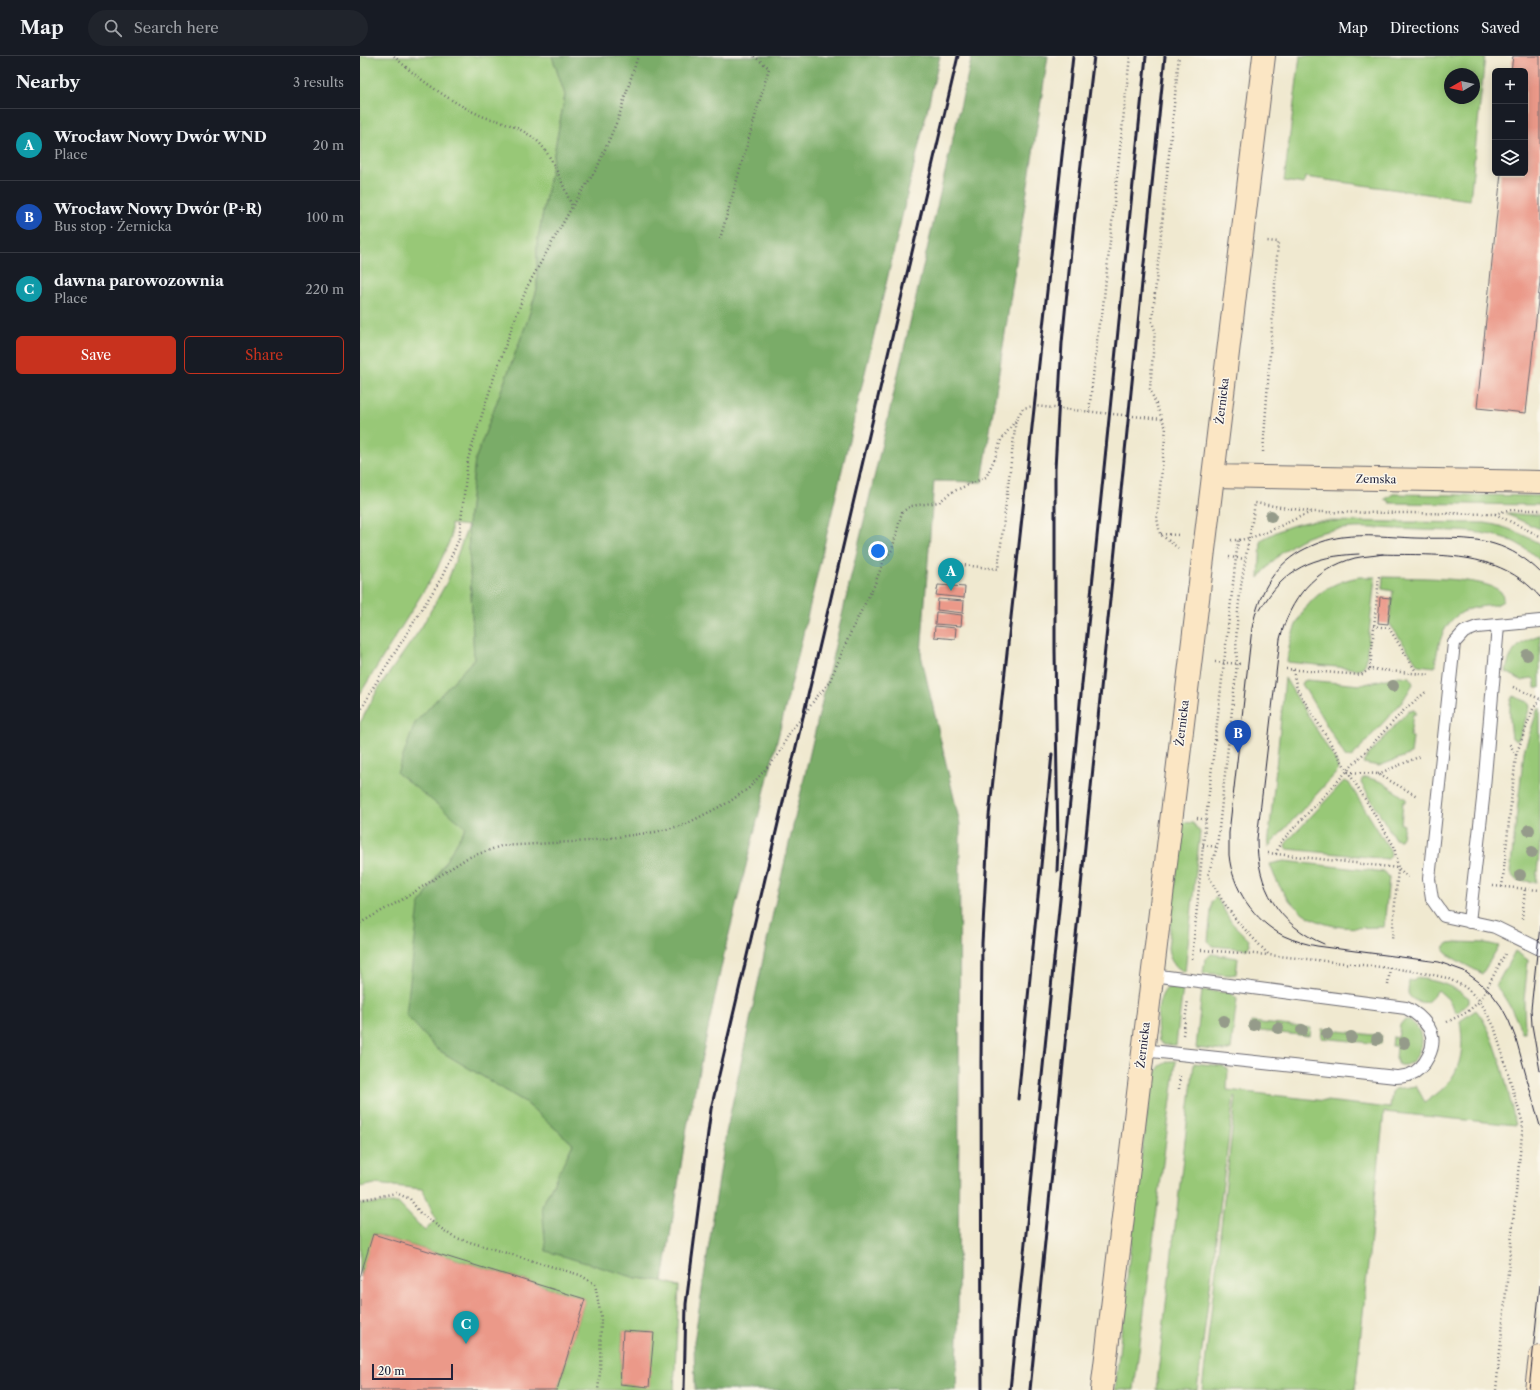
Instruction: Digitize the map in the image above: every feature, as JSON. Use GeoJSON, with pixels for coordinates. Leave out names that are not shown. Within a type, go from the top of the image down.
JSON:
{"type":"FeatureCollection","features":[{"type":"Feature","properties":{"kind":"street","name":"Żernicka"},"geometry":{"type":"LineString","coordinates":[[1102,1390],[1142,1050],[1264,56]]}},
{"type":"Feature","properties":{"kind":"street","name":"Zemska"},"geometry":{"type":"LineString","coordinates":[[1213,476],[1540,482]]}},
{"type":"Feature","properties":{"kind":"street"},"geometry":{"type":"LineString","coordinates":[[1536,1390],[1540,1357]]}},
{"type":"Feature","properties":{"kind":"lane"},"geometry":{"type":"LineString","coordinates":[[1540,621],[1477,627],[1464,632],[1454,643],[1429,880],[1432,898],[1444,916],[1496,927],[1540,949]]}},
{"type":"Feature","properties":{"kind":"lane"},"geometry":{"type":"LineString","coordinates":[[1469,922],[1483,799],[1498,626]]}},
{"type":"Feature","properties":{"kind":"lane"},"geometry":{"type":"LineString","coordinates":[[1142,1050],[1396,1077],[1409,1075],[1419,1069],[1428,1059],[1432,1047],[1430,1029],[1415,1012],[1406,1008],[1152,975]]}},
{"type":"Feature","properties":{"kind":"path"},"geometry":{"type":"LineString","coordinates":[[394,56],[406,68],[461,105],[483,117],[503,122],[522,131],[541,145],[556,170],[572,207]]}},
{"type":"Feature","properties":{"kind":"path"},"geometry":{"type":"LineString","coordinates":[[360,712],[374,686],[442,577],[459,539],[468,459],[495,374],[527,287],[572,207],[597,168],[618,119],[638,56]]}},
{"type":"Feature","properties":{"kind":"path"},"geometry":{"type":"LineString","coordinates":[[720,239],[770,68],[754,56]]}},
{"type":"Feature","properties":{"kind":"path"},"geometry":{"type":"LineString","coordinates":[[1089,412],[1099,323],[1103,308],[1130,56]]}},
{"type":"Feature","properties":{"kind":"path"},"geometry":{"type":"LineString","coordinates":[[1179,56],[1152,322],[1155,330],[1150,389],[1166,428],[1157,518],[1160,534],[1184,552]]}},
{"type":"Feature","properties":{"kind":"path"},"geometry":{"type":"LineString","coordinates":[[1242,237],[1278,242],[1262,458]]}},
{"type":"Feature","properties":{"kind":"path"},"geometry":{"type":"LineString","coordinates":[[360,923],[405,898],[467,858],[501,846],[588,841],[655,832],[684,825],[729,802],[749,788],[778,755],[790,730],[802,718],[829,682],[874,586],[884,560],[892,550],[902,512],[911,506],[939,502],[952,492],[986,477],[995,458],[1001,440],[1023,408],[1034,406],[1162,419]]}},
{"type":"Feature","properties":{"kind":"path"},"geometry":{"type":"LineString","coordinates":[[945,563],[998,569],[1016,420]]}},
{"type":"Feature","properties":{"kind":"path"},"geometry":{"type":"LineString","coordinates":[[1269,955],[1237,921],[1222,900],[1208,874],[1217,847],[1237,664],[1236,643],[1245,559],[1250,538],[1255,503],[1313,512],[1495,514],[1508,510],[1540,510]]}},
{"type":"Feature","properties":{"kind":"path"},"geometry":{"type":"LineString","coordinates":[[1179,1089],[1181,1055],[1203,845],[1238,540],[1250,538],[1295,518],[1313,512]]}},
{"type":"Feature","properties":{"kind":"path"},"geometry":{"type":"LineString","coordinates":[[1495,514],[1540,536]]}},
{"type":"Feature","properties":{"kind":"path"},"geometry":{"type":"LineString","coordinates":[[1160,534],[1184,536]]}},
{"type":"Feature","properties":{"kind":"path"},"geometry":{"type":"LineString","coordinates":[[1224,556],[1245,559]]}},
{"type":"Feature","properties":{"kind":"path"},"geometry":{"type":"LineString","coordinates":[[1370,669],[1379,576]]}},
{"type":"Feature","properties":{"kind":"path"},"geometry":{"type":"LineString","coordinates":[[1373,626],[1389,628],[1418,673]]}},
{"type":"Feature","properties":{"kind":"path"},"geometry":{"type":"LineString","coordinates":[[1224,664],[1241,664]]}},
{"type":"Feature","properties":{"kind":"path"},"geometry":{"type":"LineString","coordinates":[[1286,670],[1361,675],[1370,669],[1451,677]]}},
{"type":"Feature","properties":{"kind":"path"},"geometry":{"type":"LineString","coordinates":[[1293,670],[1297,689],[1394,846],[1398,868],[1392,940]]}},
{"type":"Feature","properties":{"kind":"path"},"geometry":{"type":"LineString","coordinates":[[1494,683],[1508,685],[1540,699],[1533,709],[1516,755],[1502,887],[1540,890]]}},
{"type":"Feature","properties":{"kind":"path"},"geometry":{"type":"LineString","coordinates":[[1276,854],[1280,843],[1405,709],[1427,691]]}},
{"type":"Feature","properties":{"kind":"path"},"geometry":{"type":"LineString","coordinates":[[1508,738],[1509,744],[1516,755]]}},
{"type":"Feature","properties":{"kind":"path"},"geometry":{"type":"LineString","coordinates":[[1378,774],[1421,756]]}},
{"type":"Feature","properties":{"kind":"path"},"geometry":{"type":"LineString","coordinates":[[1347,772],[1378,774],[1417,796]]}},
{"type":"Feature","properties":{"kind":"path"},"geometry":{"type":"LineString","coordinates":[[1203,845],[1217,847]]}},
{"type":"Feature","properties":{"kind":"path"},"geometry":{"type":"LineString","coordinates":[[1268,853],[1398,868],[1408,877],[1429,880]]}},
{"type":"Feature","properties":{"kind":"path"},"geometry":{"type":"LineString","coordinates":[[1521,925],[1525,889]]}},
{"type":"Feature","properties":{"kind":"path"},"geometry":{"type":"LineString","coordinates":[[1201,950],[1269,955],[1420,972],[1447,978],[1465,987],[1480,1001],[1494,1026],[1523,1124],[1496,1390]]}},
{"type":"Feature","properties":{"kind":"path"},"geometry":{"type":"LineString","coordinates":[[1430,1029],[1455,1019],[1467,1012],[1480,1001],[1507,950]]}},
{"type":"Feature","properties":{"kind":"path"},"geometry":{"type":"LineString","coordinates":[[360,1200],[396,1193],[410,1200],[420,1213],[453,1237],[580,1275],[595,1284],[601,1317],[600,1372],[598,1390]]}},
{"type":"Feature","properties":{"kind":"green space"},"geometry":{"type":"Polygon","coordinates":[[[360,56],[552,56],[565,95],[537,244],[537,289],[527,322],[475,460],[468,525],[474,659],[415,723],[466,827],[419,906],[437,1049],[525,1102],[573,1144],[542,1206],[636,1278],[663,1281],[679,1286],[674,1390],[557,1390],[585,1299],[374,1234],[360,1277],[360,1204],[398,1203],[425,1231],[436,1219],[422,1189],[375,1184],[360,1187],[360,723],[378,689],[421,628],[448,580],[468,526],[451,524],[451,538],[436,571],[360,694],[360,56]],[[623,1331],[620,1384],[649,1386],[653,1333],[623,1331]]]}},
{"type":"Feature","properties":{"kind":"green space"},"geometry":{"type":"Polygon","coordinates":[[[552,56],[940,56],[792,681],[724,954],[687,1127],[663,1281],[636,1278],[546,1251],[542,1206],[573,1144],[525,1102],[437,1049],[406,1015],[419,906],[466,827],[397,773],[415,723],[474,659],[468,525],[475,460],[527,322],[537,289],[537,244],[565,95],[552,56]]]}},
{"type":"Feature","properties":{"kind":"green space"},"geometry":{"type":"Polygon","coordinates":[[[972,56],[1048,56],[982,482],[934,481],[921,655],[960,824],[958,1339],[956,1390],[695,1390],[694,1342],[726,1133],[774,908],[972,56]]]}},
{"type":"Feature","properties":{"kind":"green space"},"geometry":{"type":"Polygon","coordinates":[[[1300,56],[1485,56],[1480,104],[1470,200],[1305,177],[1304,184],[1284,181],[1300,56]]]}},
{"type":"Feature","properties":{"kind":"green space"},"geometry":{"type":"Polygon","coordinates":[[[1393,494],[1540,496],[1540,505],[1389,503],[1390,501],[1384,500],[1393,494]]]}},
{"type":"Feature","properties":{"kind":"green space"},"geometry":{"type":"Polygon","coordinates":[[[1506,514],[1540,515],[1540,529],[1506,514]]]}},
{"type":"Feature","properties":{"kind":"green space"},"geometry":{"type":"Polygon","coordinates":[[[1317,521],[1493,524],[1514,531],[1540,544],[1540,561],[1517,543],[1501,537],[1481,533],[1460,531],[1349,528],[1321,533],[1300,540],[1280,554],[1259,578],[1261,540],[1288,527],[1317,521]]]}},
{"type":"Feature","properties":{"kind":"green space"},"geometry":{"type":"Polygon","coordinates":[[[1359,577],[1375,577],[1366,662],[1364,666],[1357,669],[1287,662],[1293,631],[1307,606],[1329,587],[1343,581],[1359,577]]]}},
{"type":"Feature","properties":{"kind":"green space"},"geometry":{"type":"Polygon","coordinates":[[[1383,577],[1463,580],[1479,583],[1492,587],[1501,592],[1503,595],[1503,601],[1494,605],[1468,610],[1459,614],[1446,628],[1438,646],[1435,667],[1418,665],[1389,623],[1393,591],[1382,589],[1383,577]]]}},
{"type":"Feature","properties":{"kind":"green space"},"geometry":{"type":"Polygon","coordinates":[[[1540,635],[1540,688],[1535,688],[1535,680],[1532,678],[1523,681],[1506,672],[1510,658],[1517,648],[1527,640],[1540,635]]]}},
{"type":"Feature","properties":{"kind":"green space"},"geometry":{"type":"Polygon","coordinates":[[[1399,676],[1410,677],[1413,684],[1402,702],[1351,758],[1345,756],[1302,684],[1307,680],[1361,685],[1399,676]]]}},
{"type":"Feature","properties":{"kind":"green space"},"geometry":{"type":"Polygon","coordinates":[[[1285,678],[1337,763],[1338,771],[1268,847],[1285,678]]]}},
{"type":"Feature","properties":{"kind":"green space"},"geometry":{"type":"Polygon","coordinates":[[[1513,696],[1528,702],[1530,707],[1519,738],[1516,740],[1512,738],[1510,722],[1510,704],[1513,696]]]}},
{"type":"Feature","properties":{"kind":"green space"},"geometry":{"type":"Polygon","coordinates":[[[1540,708],[1540,844],[1536,882],[1516,880],[1510,873],[1524,751],[1537,711],[1540,708]]]}},
{"type":"Feature","properties":{"kind":"green space"},"geometry":{"type":"Polygon","coordinates":[[[1409,710],[1414,710],[1416,712],[1416,714],[1413,714],[1410,736],[1413,737],[1411,754],[1379,766],[1363,763],[1365,759],[1409,710]]]}},
{"type":"Feature","properties":{"kind":"green space"},"geometry":{"type":"Polygon","coordinates":[[[1366,777],[1382,782],[1406,799],[1406,802],[1403,802],[1401,824],[1404,825],[1400,840],[1395,839],[1361,783],[1362,779],[1366,777]]]}},
{"type":"Feature","properties":{"kind":"green space"},"geometry":{"type":"Polygon","coordinates":[[[1344,781],[1349,783],[1390,850],[1391,856],[1388,859],[1288,849],[1285,847],[1286,843],[1344,781]]]}},
{"type":"Feature","properties":{"kind":"green space"},"geometry":{"type":"Polygon","coordinates":[[[1182,822],[1193,823],[1200,832],[1185,972],[1173,963],[1168,948],[1182,822]]]}},
{"type":"Feature","properties":{"kind":"green space"},"geometry":{"type":"Polygon","coordinates":[[[1284,861],[1385,872],[1389,877],[1384,927],[1353,928],[1335,926],[1323,923],[1302,912],[1286,896],[1274,876],[1270,864],[1284,861]]]}},
{"type":"Feature","properties":{"kind":"green space"},"geometry":{"type":"Polygon","coordinates":[[[1217,898],[1231,922],[1249,940],[1250,944],[1247,949],[1212,946],[1208,941],[1212,901],[1217,898]]]}},
{"type":"Feature","properties":{"kind":"green space"},"geometry":{"type":"Polygon","coordinates":[[[1449,943],[1486,943],[1499,946],[1482,974],[1451,957],[1444,951],[1445,946],[1449,943]]]}},
{"type":"Feature","properties":{"kind":"green space"},"geometry":{"type":"Polygon","coordinates":[[[1515,951],[1528,960],[1524,1000],[1525,1033],[1522,1033],[1511,1008],[1496,986],[1515,951]]]}},
{"type":"Feature","properties":{"kind":"green space"},"geometry":{"type":"Polygon","coordinates":[[[1211,954],[1238,958],[1236,974],[1203,973],[1205,960],[1211,954]]]}},
{"type":"Feature","properties":{"kind":"green space"},"geometry":{"type":"Polygon","coordinates":[[[1415,978],[1430,980],[1450,986],[1469,998],[1469,1002],[1457,1013],[1448,999],[1438,990],[1427,1002],[1416,1001],[1411,998],[1408,993],[1409,980],[1414,981],[1415,978]]]}},
{"type":"Feature","properties":{"kind":"green space"},"geometry":{"type":"Polygon","coordinates":[[[1167,988],[1183,988],[1176,1045],[1164,1045],[1159,1041],[1158,1035],[1157,1020],[1159,1005],[1163,993],[1167,988]]]}},
{"type":"Feature","properties":{"kind":"green space"},"geometry":{"type":"Polygon","coordinates":[[[1202,990],[1230,993],[1237,999],[1231,1049],[1225,1051],[1196,1048],[1202,990]]]}},
{"type":"Feature","properties":{"kind":"green space"},"geometry":{"type":"Polygon","coordinates":[[[1476,1010],[1491,1035],[1496,1049],[1516,1125],[1384,1112],[1355,1390],[1202,1390],[1236,1097],[1234,1096],[1197,1390],[1156,1390],[1194,1063],[1222,1066],[1228,1069],[1227,1090],[1390,1108],[1392,1092],[1395,1089],[1416,1086],[1425,1102],[1445,1086],[1457,1068],[1462,1046],[1460,1021],[1476,1010]]]}},
{"type":"Feature","properties":{"kind":"green space"},"geometry":{"type":"Polygon","coordinates":[[[1404,1020],[1410,1020],[1417,1027],[1420,1033],[1421,1044],[1420,1050],[1414,1060],[1405,1065],[1399,1065],[1396,1059],[1397,1046],[1392,1046],[1393,1037],[1398,1038],[1400,1025],[1404,1020]]]}},
{"type":"Feature","properties":{"kind":"green space"},"geometry":{"type":"Polygon","coordinates":[[[1251,1022],[1311,1028],[1310,1036],[1250,1030],[1251,1022]]]}},
{"type":"Feature","properties":{"kind":"green space"},"geometry":{"type":"Polygon","coordinates":[[[1322,1029],[1382,1036],[1381,1044],[1321,1038],[1322,1029]]]}},
{"type":"Feature","properties":{"kind":"green space"},"geometry":{"type":"Polygon","coordinates":[[[1169,1061],[1176,1061],[1134,1390],[1115,1390],[1137,1186],[1152,1078],[1160,1066],[1169,1061]]]}},
{"type":"Feature","properties":{"kind":"building"},"geometry":{"type":"Polygon","coordinates":[[[1513,56],[1540,56],[1540,282],[1526,413],[1477,408],[1501,176],[1528,176],[1528,68],[1511,68],[1513,56]]]}},
{"type":"Feature","properties":{"kind":"building"},"geometry":{"type":"Polygon","coordinates":[[[938,585],[965,587],[964,598],[936,595],[938,585]]]}},
{"type":"Feature","properties":{"kind":"building"},"geometry":{"type":"Polygon","coordinates":[[[1380,597],[1391,598],[1388,624],[1378,623],[1380,597]]]}},
{"type":"Feature","properties":{"kind":"building"},"geometry":{"type":"Polygon","coordinates":[[[938,599],[964,601],[963,613],[937,610],[938,599]]]}},
{"type":"Feature","properties":{"kind":"building"},"geometry":{"type":"Polygon","coordinates":[[[936,612],[962,615],[961,626],[935,624],[936,612]]]}},
{"type":"Feature","properties":{"kind":"building"},"geometry":{"type":"Polygon","coordinates":[[[935,626],[956,628],[955,639],[934,637],[935,626]]]}},
{"type":"Feature","properties":{"kind":"building"},"geometry":{"type":"Polygon","coordinates":[[[373,1234],[585,1299],[557,1390],[360,1390],[360,1277],[373,1234]]]}},
{"type":"Feature","properties":{"kind":"building"},"geometry":{"type":"Polygon","coordinates":[[[623,1331],[654,1333],[649,1387],[620,1384],[623,1331]]]}},
{"type":"Feature","properties":{"kind":"tram line"},"geometry":{"type":"LineString","coordinates":[[1540,572],[1530,563],[1507,549],[1485,541],[1465,539],[1351,536],[1332,539],[1316,544],[1301,551],[1291,558],[1274,574],[1268,584],[1258,604],[1252,628],[1229,833],[1229,855],[1231,867],[1240,891],[1254,912],[1273,930],[1288,938],[1313,945],[1439,962],[1464,971],[1492,994],[1501,1006],[1516,1039],[1540,1126]]}},
{"type":"Feature","properties":{"kind":"tram line"},"geometry":{"type":"LineString","coordinates":[[1260,610],[1279,584],[1301,567],[1328,558],[1359,554]]}},
{"type":"Feature","properties":{"kind":"tram line"},"geometry":{"type":"LineString","coordinates":[[1377,554],[1443,556],[1486,562],[1505,570],[1523,581],[1540,597]]}},
{"type":"Feature","properties":{"kind":"tram line"},"geometry":{"type":"LineString","coordinates":[[1324,944],[1308,936],[1294,926],[1273,902],[1266,888],[1258,857],[1257,839],[1280,639],[1284,624],[1297,599],[1316,578],[1340,563],[1355,558],[1383,554]]}},
{"type":"Feature","properties":{"kind":"tram line"},"geometry":{"type":"LineString","coordinates":[[1540,926],[1531,1009],[1532,1025],[1540,1071]]}},
{"type":"Feature","properties":{"kind":"tram line"},"geometry":{"type":"LineString","coordinates":[[1529,1390],[1540,1285]]}},
{"type":"Feature","properties":{"kind":"railway"},"geometry":{"type":"LineString","coordinates":[[684,1390],[686,1304],[711,1109],[958,56]]}},
{"type":"Feature","properties":{"kind":"railway"},"geometry":{"type":"LineString","coordinates":[[982,1390],[982,943],[989,816],[1073,56]]}},
{"type":"Feature","properties":{"kind":"railway"},"geometry":{"type":"LineString","coordinates":[[1057,871],[1055,469],[1062,343],[1073,231],[1094,56]]}},
{"type":"Feature","properties":{"kind":"railway"},"geometry":{"type":"LineString","coordinates":[[1010,1390],[1146,56]]}},
{"type":"Feature","properties":{"kind":"railway"},"geometry":{"type":"LineString","coordinates":[[1030,1390],[1165,56]]}},
{"type":"Feature","properties":{"kind":"railway"},"geometry":{"type":"LineString","coordinates":[[1018,1099],[1052,754]]}},
{"type":"Feature","properties":{"kind":"place","name":"Wrocław Nowy Dwór WND"},"geometry":{"type":"Point","coordinates":[951,591]}},
{"type":"Feature","properties":{"kind":"place","name":"Wrocław Nowy Dwór (P+R)"},"geometry":{"type":"Point","coordinates":[1238,753]}},
{"type":"Feature","properties":{"kind":"place","name":"dawna parowozownia"},"geometry":{"type":"Point","coordinates":[466,1344]}}]}
